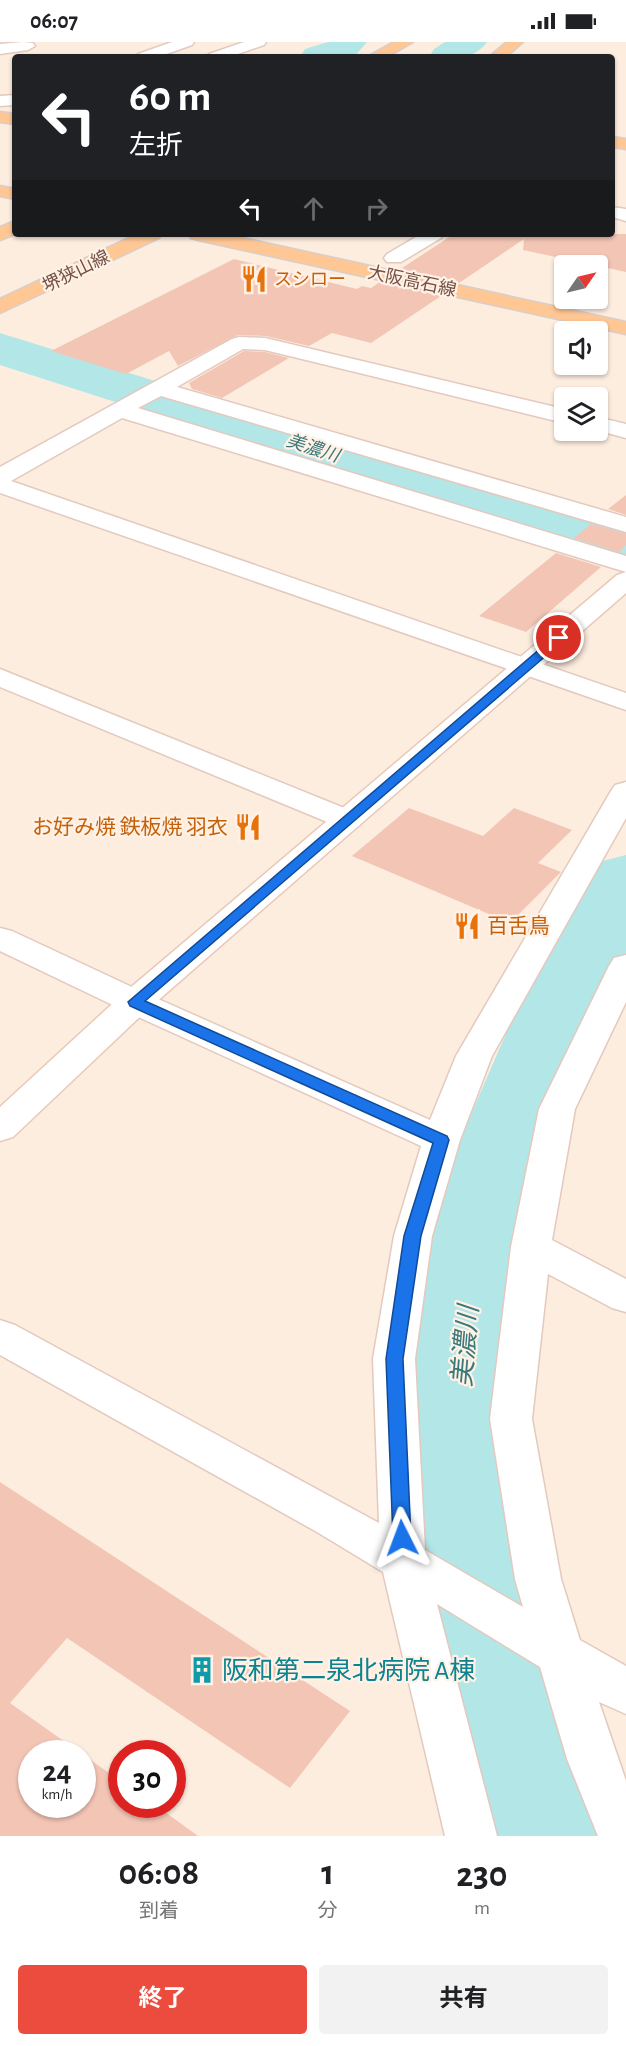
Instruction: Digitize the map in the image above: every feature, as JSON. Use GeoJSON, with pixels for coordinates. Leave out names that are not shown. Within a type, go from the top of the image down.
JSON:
{"type":"FeatureCollection","features":[{"type":"Feature","properties":{"kind":"main road"},"geometry":{"type":"LineString","coordinates":[[381,54],[406,42]]}},
{"type":"Feature","properties":{"kind":"main road"},"geometry":{"type":"LineString","coordinates":[[500,54],[516,42]]}},
{"type":"Feature","properties":{"kind":"main road","name":"堺狭山線"},"geometry":{"type":"LineString","coordinates":[[0,307],[146,237]]}},
{"type":"Feature","properties":{"kind":"main road","name":"大阪高石線"},"geometry":{"type":"LineString","coordinates":[[212,237],[626,328]]}},
{"type":"Feature","properties":{"kind":"main road","name":"大阪高石線"},"geometry":{"type":"LineString","coordinates":[[293,237],[416,263]]}},
{"type":"Feature","properties":{"kind":"main road"},"geometry":{"type":"LineString","coordinates":[[608,304],[626,308]]}},
{"type":"Feature","properties":{"kind":"street"},"geometry":{"type":"LineString","coordinates":[[0,50],[44,42]]}},
{"type":"Feature","properties":{"kind":"street"},"geometry":{"type":"LineString","coordinates":[[151,54],[187,42]]}},
{"type":"Feature","properties":{"kind":"street"},"geometry":{"type":"LineString","coordinates":[[223,54],[259,42]]}},
{"type":"Feature","properties":{"kind":"street"},"geometry":{"type":"LineString","coordinates":[[394,258],[429,237]]}},
{"type":"Feature","properties":{"kind":"street"},"geometry":{"type":"LineString","coordinates":[[0,477],[239,343],[265,344],[554,414]]}},
{"type":"Feature","properties":{"kind":"street"},"geometry":{"type":"LineString","coordinates":[[156,390],[626,525]]}},
{"type":"Feature","properties":{"kind":"street"},"geometry":{"type":"LineString","coordinates":[[125,407],[626,564]]}},
{"type":"Feature","properties":{"kind":"street"},"geometry":{"type":"LineString","coordinates":[[608,427],[626,431]]}},
{"type":"Feature","properties":{"kind":"street"},"geometry":{"type":"LineString","coordinates":[[0,485],[626,702]]}},
{"type":"Feature","properties":{"kind":"street"},"geometry":{"type":"LineString","coordinates":[[0,1128],[135,1002],[626,580]]}},
{"type":"Feature","properties":{"kind":"street"},"geometry":{"type":"LineString","coordinates":[[0,677],[348,820]]}},
{"type":"Feature","properties":{"kind":"street"},"geometry":{"type":"LineString","coordinates":[[471,1836],[403,1561],[394,1359],[412,1236],[441,1140],[474,1056],[626,790]]}},
{"type":"Feature","properties":{"kind":"street"},"geometry":{"type":"LineString","coordinates":[[0,938],[135,1002],[441,1140]]}},
{"type":"Feature","properties":{"kind":"street"},"geometry":{"type":"LineString","coordinates":[[624,1836],[542,1642],[538,1579],[511,1419],[531,1247],[557,1108],[626,966]]}},
{"type":"Feature","properties":{"kind":"street"},"geometry":{"type":"LineString","coordinates":[[531,1247],[626,1297]]}},
{"type":"Feature","properties":{"kind":"street"},"geometry":{"type":"LineString","coordinates":[[0,1336],[333,1519],[626,1692]]}},
{"type":"Feature","properties":{"kind":"building"},"geometry":{"type":"Polygon","coordinates":[[[615,234],[626,234],[626,272],[608,268],[608,255],[554,257],[523,250],[524,239],[459,283],[399,270],[449,237],[615,237],[615,234]]]}},
{"type":"Feature","properties":{"kind":"building"},"geometry":{"type":"Polygon","coordinates":[[[234,259],[357,289],[362,286],[371,288],[380,282],[441,296],[371,343],[332,333],[309,346],[266,336],[238,335],[178,366],[169,351],[126,374],[51,351],[234,259]]]}},
{"type":"Feature","properties":{"kind":"building"},"geometry":{"type":"Polygon","coordinates":[[[244,351],[265,352],[289,358],[222,398],[192,389],[189,383],[244,351]]]}},
{"type":"Feature","properties":{"kind":"building"},"geometry":{"type":"Polygon","coordinates":[[[626,495],[626,515],[608,509],[626,495]]]}},
{"type":"Feature","properties":{"kind":"building"},"geometry":{"type":"Polygon","coordinates":[[[591,524],[626,534],[626,545],[619,552],[574,538],[591,524]]]}},
{"type":"Feature","properties":{"kind":"building"},"geometry":{"type":"Polygon","coordinates":[[[556,553],[601,567],[526,632],[479,616],[556,553]]]}},
{"type":"Feature","properties":{"kind":"building"},"geometry":{"type":"Polygon","coordinates":[[[409,808],[483,836],[514,808],[572,830],[538,863],[561,872],[510,923],[352,856],[409,808]]]}},
{"type":"Feature","properties":{"kind":"building","name":"阪和第二泉北病院 A棟"},"geometry":{"type":"Polygon","coordinates":[[[0,1482],[350,1711],[290,1788],[67,1638],[10,1703],[62,1740],[18,1740],[18,1818],[96,1818],[96,1764],[108,1772],[108,1818],[173,1818],[198,1836],[0,1836],[0,1482]]]}},
{"type":"Feature","properties":{"kind":"waterway"},"geometry":{"type":"LineString","coordinates":[[327,54],[340,50],[349,42]]}},
{"type":"Feature","properties":{"kind":"waterway"},"geometry":{"type":"LineString","coordinates":[[451,54],[469,42]]}},
{"type":"Feature","properties":{"kind":"waterway","name":"美濃川"},"geometry":{"type":"LineString","coordinates":[[0,348],[626,548]]}},
{"type":"Feature","properties":{"kind":"waterway","name":"美濃川"},"geometry":{"type":"LineString","coordinates":[[538,1836],[513,1769],[468,1517],[459,1372],[475,1250],[495,1163],[561,1001],[626,878]]}},
{"type":"Feature","properties":{"kind":"place","name":"スシロー"},"geometry":{"type":"Point","coordinates":[254,279]}},
{"type":"Feature","properties":{"kind":"place","name":"お好み焼 鉄板焼 羽衣"},"geometry":{"type":"Point","coordinates":[248,827]}},
{"type":"Feature","properties":{"kind":"place","name":"百舌鳥"},"geometry":{"type":"Point","coordinates":[467,926]}},
{"type":"Feature","properties":{"kind":"place","name":"阪和第二泉北病院 A棟"},"geometry":{"type":"Point","coordinates":[202,1670]}},
{"type":"Feature","properties":{"kind":"route"},"geometry":{"type":"LineString","coordinates":[[402,1538],[394,1359],[412,1236],[441,1140],[135,1002],[559,638]]}}]}
